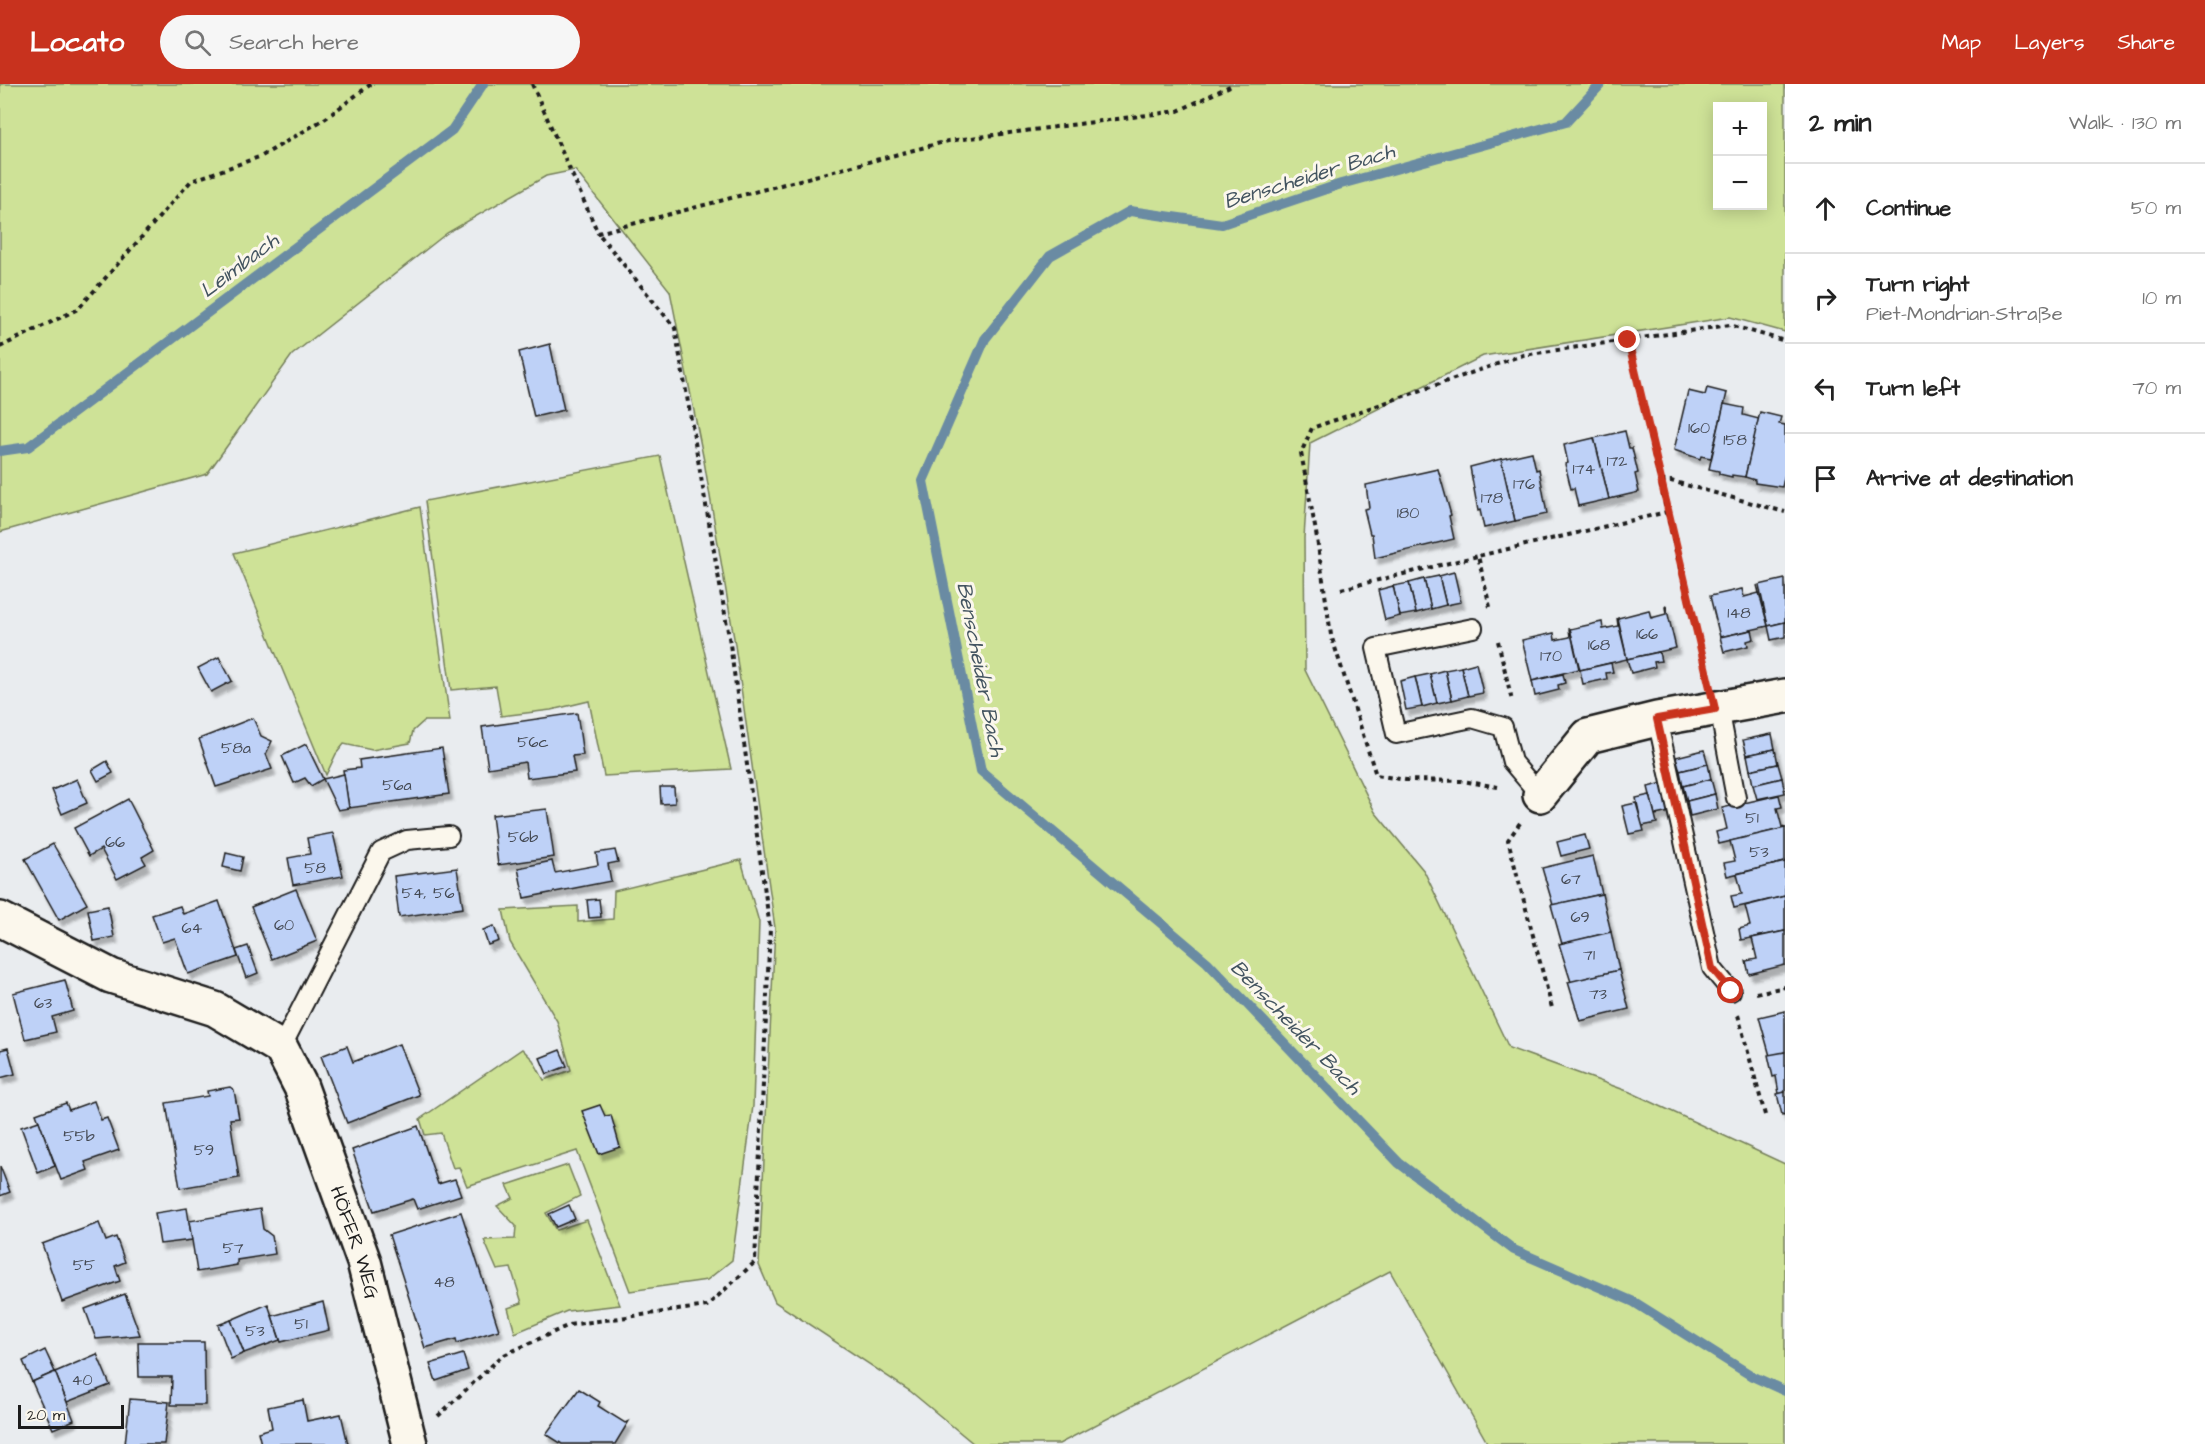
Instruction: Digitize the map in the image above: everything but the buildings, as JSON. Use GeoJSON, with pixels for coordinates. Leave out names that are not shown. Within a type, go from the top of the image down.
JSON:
{"type":"FeatureCollection","features":[{"type":"Feature","properties":{"kind":"street"},"geometry":{"type":"LineString","coordinates":[[1540,795],[1588,736],[1657,719],[1785,696]]}},
{"type":"Feature","properties":{"kind":"street"},"geometry":{"type":"LineString","coordinates":[[0,919],[111,976],[215,1009],[281,1048]]}},
{"type":"Feature","properties":{"kind":"street","name":"HÖFER WEG"},"geometry":{"type":"LineString","coordinates":[[281,1048],[302,1088],[364,1262],[410,1444]]}},
{"type":"Feature","properties":{"kind":"lane"},"geometry":{"type":"LineString","coordinates":[[1473,628],[1376,648],[1396,734],[1472,718],[1503,727],[1512,762],[1540,795]]}},
{"type":"Feature","properties":{"kind":"lane"},"geometry":{"type":"LineString","coordinates":[[1717,708],[1736,798]]}},
{"type":"Feature","properties":{"kind":"lane"},"geometry":{"type":"LineString","coordinates":[[1657,719],[1712,968],[1731,991]]}},
{"type":"Feature","properties":{"kind":"lane"},"geometry":{"type":"LineString","coordinates":[[281,1048],[381,852],[407,840],[449,836]]}},
{"type":"Feature","properties":{"kind":"path"},"geometry":{"type":"LineString","coordinates":[[0,347],[78,309],[190,181],[262,156],[326,118],[371,84]]}},
{"type":"Feature","properties":{"kind":"path"},"geometry":{"type":"LineString","coordinates":[[410,1444],[502,1356],[570,1324],[707,1306],[755,1262],[770,928],[729,637],[675,328],[598,233],[532,84]]}},
{"type":"Feature","properties":{"kind":"path"},"geometry":{"type":"LineString","coordinates":[[598,233],[948,141],[1178,111],[1234,84]]}},
{"type":"Feature","properties":{"kind":"path"},"geometry":{"type":"LineString","coordinates":[[1552,1008],[1508,840],[1540,795],[1462,781],[1406,780],[1376,775],[1331,636],[1316,532],[1301,453],[1312,428],[1523,355],[1730,325],[1785,341]]}},
{"type":"Feature","properties":{"kind":"path"},"geometry":{"type":"LineString","coordinates":[[1628,340],[1667,512],[1717,708]]}},
{"type":"Feature","properties":{"kind":"path"},"geometry":{"type":"LineString","coordinates":[[1660,481],[1671,481],[1785,512]]}},
{"type":"Feature","properties":{"kind":"path"},"geometry":{"type":"LineString","coordinates":[[1341,589],[1667,512]]}},
{"type":"Feature","properties":{"kind":"path"},"geometry":{"type":"LineString","coordinates":[[1478,555],[1492,617]]}},
{"type":"Feature","properties":{"kind":"path"},"geometry":{"type":"LineString","coordinates":[[1497,639],[1517,724],[1505,736]]}},
{"type":"Feature","properties":{"kind":"path"},"geometry":{"type":"LineString","coordinates":[[1731,991],[1739,997],[1785,987]]}},
{"type":"Feature","properties":{"kind":"path"},"geometry":{"type":"LineString","coordinates":[[1731,991],[1765,1115]]}},
{"type":"Feature","properties":{"kind":"green space"},"geometry":{"type":"Polygon","coordinates":[[[0,84],[1785,84],[1785,332],[1730,317],[1483,356],[1310,443],[1304,538],[1305,670],[1375,812],[1424,871],[1509,1048],[1630,1092],[1785,1164],[1785,1444],[1488,1444],[1390,1271],[1059,1444],[974,1444],[910,1391],[775,1302],[759,1265],[775,928],[734,638],[704,461],[670,291],[575,170],[546,176],[447,233],[292,355],[207,474],[0,532],[0,84]]]}},
{"type":"Feature","properties":{"kind":"green space"},"geometry":{"type":"Polygon","coordinates":[[[660,456],[731,769],[604,776],[589,701],[551,710],[501,716],[496,686],[451,690],[425,501],[660,456]]]}},
{"type":"Feature","properties":{"kind":"green space"},"geometry":{"type":"Polygon","coordinates":[[[420,507],[450,721],[424,721],[413,731],[410,743],[372,750],[344,744],[336,754],[326,775],[234,553],[420,507]]]}},
{"type":"Feature","properties":{"kind":"green space"},"geometry":{"type":"Polygon","coordinates":[[[741,860],[759,922],[753,1106],[732,1260],[707,1280],[630,1291],[577,1151],[467,1186],[459,1167],[453,1168],[441,1133],[425,1135],[420,1119],[522,1049],[533,1060],[544,1080],[571,1070],[557,1021],[510,942],[503,910],[578,906],[578,922],[613,919],[614,891],[741,860]]]}},
{"type":"Feature","properties":{"kind":"green space"},"geometry":{"type":"Polygon","coordinates":[[[568,1165],[580,1196],[546,1213],[556,1230],[587,1220],[620,1305],[567,1311],[515,1333],[508,1308],[522,1303],[511,1268],[497,1270],[484,1240],[515,1239],[516,1226],[497,1206],[513,1198],[507,1185],[568,1165]]]}},
{"type":"Feature","properties":{"kind":"waterway","name":"Leimbach"},"geometry":{"type":"LineString","coordinates":[[0,451],[28,447],[452,130],[483,84]]}},
{"type":"Feature","properties":{"kind":"waterway","name":"Benscheider Bach"},"geometry":{"type":"LineString","coordinates":[[1601,84],[1566,122],[1341,184],[1222,224],[1130,211],[1050,256],[985,339],[923,481],[981,771],[1207,962],[1399,1163],[1514,1250],[1634,1302],[1752,1376],[1785,1391]]}},
{"type":"Feature","properties":{"kind":"route"},"geometry":{"type":"LineString","coordinates":[[1628,340],[1715,709],[1657,719],[1712,968],[1731,991]]}}]}
